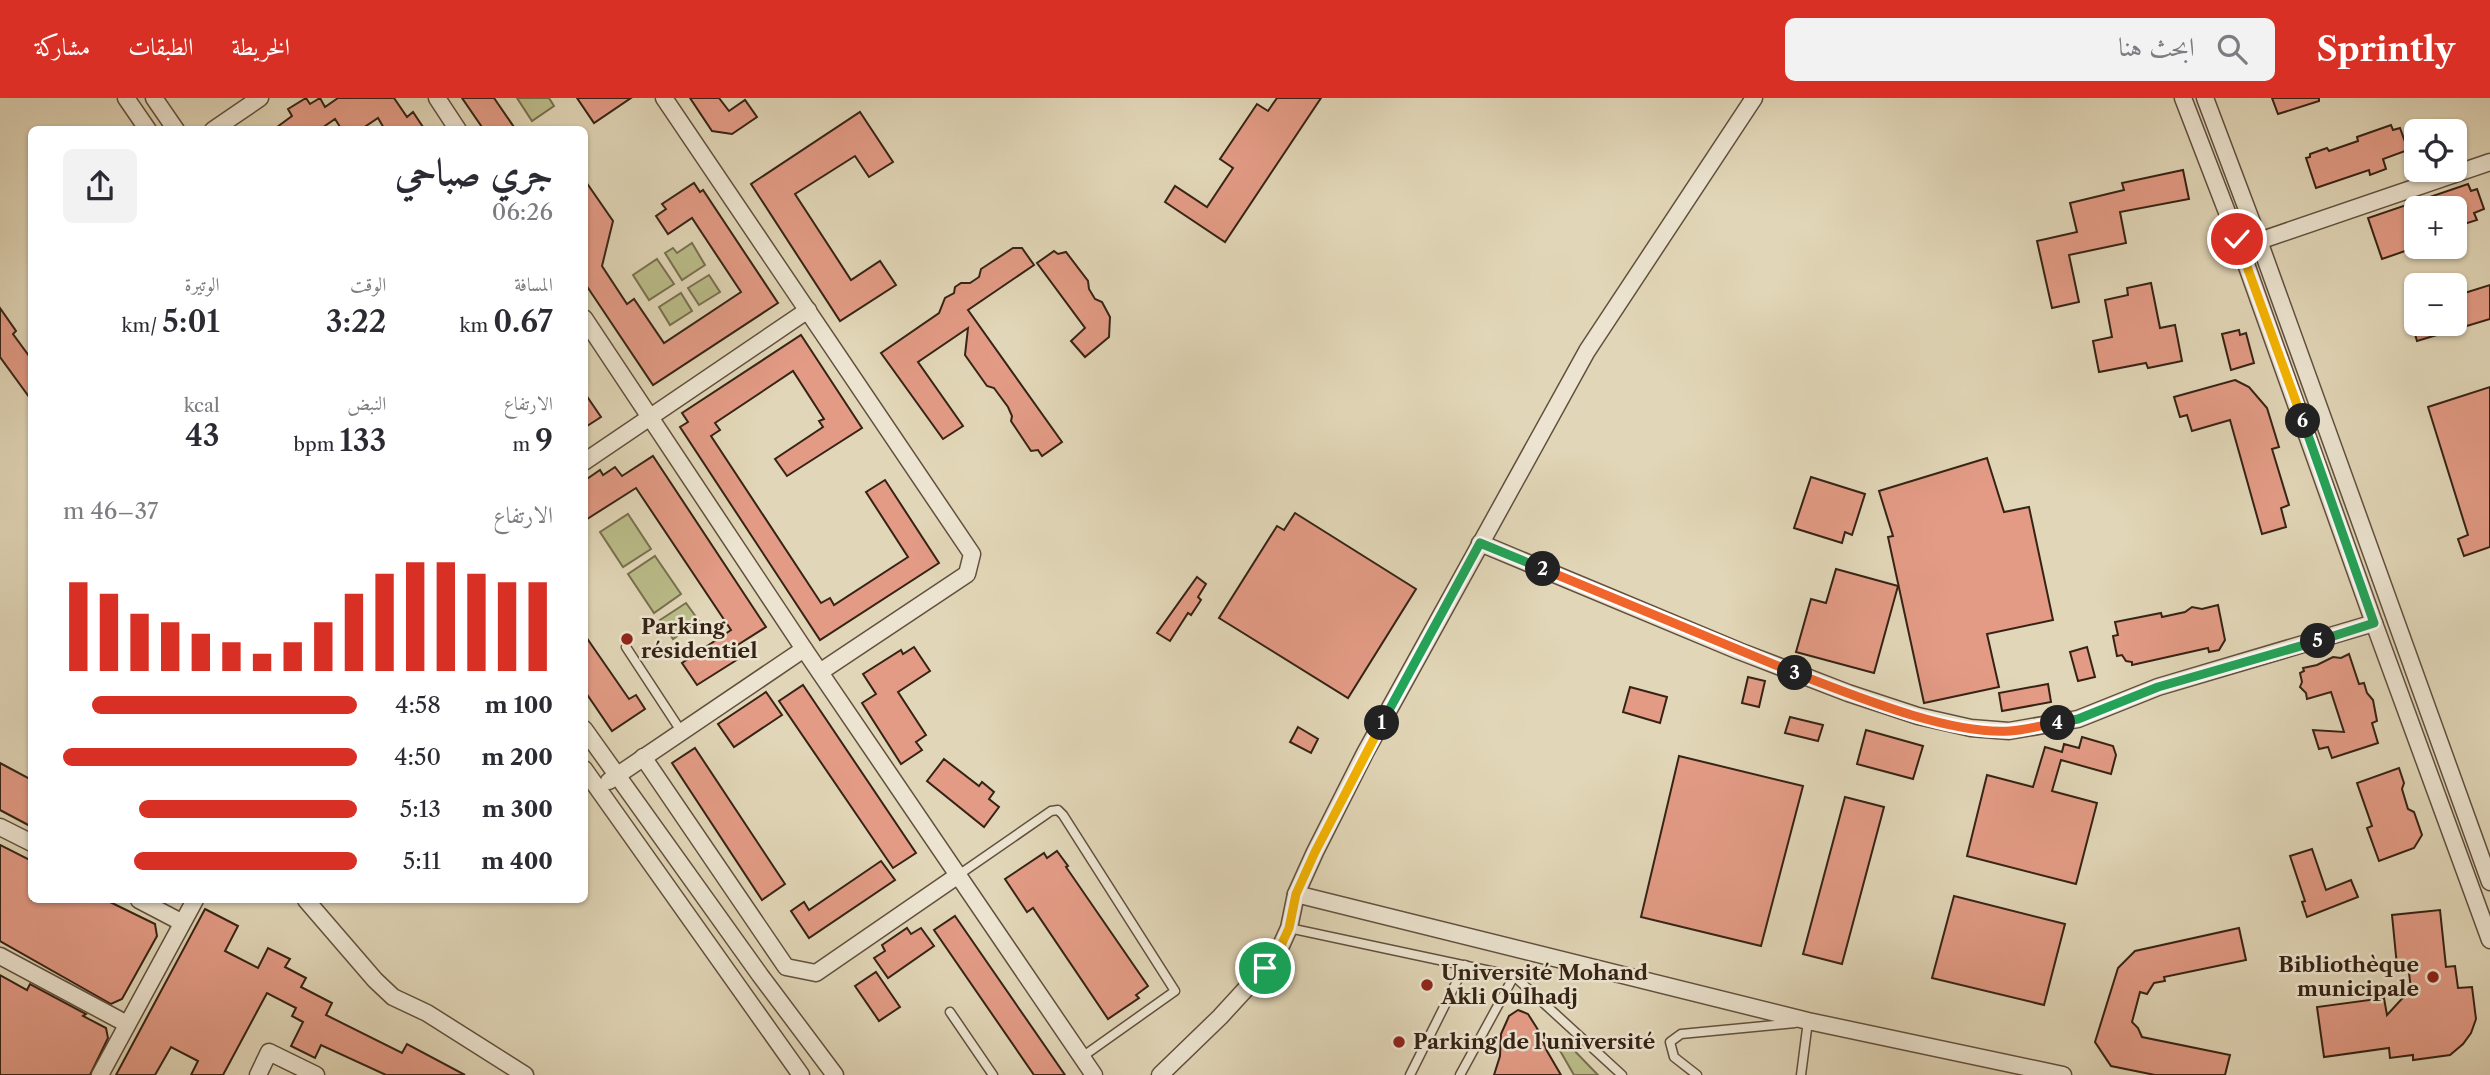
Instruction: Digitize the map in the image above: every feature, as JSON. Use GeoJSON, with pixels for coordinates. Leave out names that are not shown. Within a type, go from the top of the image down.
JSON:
{"type":"FeatureCollection","features":[{"type":"Feature","properties":{"kind":"street"},"geometry":{"type":"LineString","coordinates":[[126,98],[145,126]]}},
{"type":"Feature","properties":{"kind":"street"},"geometry":{"type":"LineString","coordinates":[[153,98],[173,126]]}},
{"type":"Feature","properties":{"kind":"street"},"geometry":{"type":"LineString","coordinates":[[219,126],[260,98]]}},
{"type":"Feature","properties":{"kind":"street"},"geometry":{"type":"LineString","coordinates":[[437,98],[455,126]]}},
{"type":"Feature","properties":{"kind":"street"},"geometry":{"type":"LineString","coordinates":[[664,98],[972,554],[967,574],[820,672]]}},
{"type":"Feature","properties":{"kind":"street"},"geometry":{"type":"LineString","coordinates":[[1160,1075],[1220,1017],[1279,950],[1289,928],[1296,894],[1315,852],[1480,543],[1587,351],[1754,98]]}},
{"type":"Feature","properties":{"kind":"street"},"geometry":{"type":"LineString","coordinates":[[2183,98],[2235,233],[2490,940]]}},
{"type":"Feature","properties":{"kind":"street"},"geometry":{"type":"LineString","coordinates":[[2205,98],[2490,882]]}},
{"type":"Feature","properties":{"kind":"street"},"geometry":{"type":"LineString","coordinates":[[2259,241],[2490,162]]}},
{"type":"Feature","properties":{"kind":"street"},"geometry":{"type":"LineString","coordinates":[[588,459],[808,310]]}},
{"type":"Feature","properties":{"kind":"street"},"geometry":{"type":"LineString","coordinates":[[588,323],[804,649],[1094,1075]]}},
{"type":"Feature","properties":{"kind":"street"},"geometry":{"type":"LineString","coordinates":[[1480,543],[1824,684],[1918,716],[1971,728],[2009,731],[2078,719],[2158,687],[2374,623]]}},
{"type":"Feature","properties":{"kind":"street"},"geometry":{"type":"LineString","coordinates":[[598,789],[804,649]]}},
{"type":"Feature","properties":{"kind":"street"},"geometry":{"type":"LineString","coordinates":[[588,735],[835,1075]]}},
{"type":"Feature","properties":{"kind":"street"},"geometry":{"type":"LineString","coordinates":[[643,757],[786,967],[816,973],[957,876]]}},
{"type":"Feature","properties":{"kind":"street"},"geometry":{"type":"LineString","coordinates":[[588,775],[801,1075]]}},
{"type":"Feature","properties":{"kind":"street"},"geometry":{"type":"LineString","coordinates":[[0,827],[28,841]]}},
{"type":"Feature","properties":{"kind":"street"},"geometry":{"type":"LineString","coordinates":[[1296,894],[1808,1021],[2063,1075]]}},
{"type":"Feature","properties":{"kind":"street"},"geometry":{"type":"LineString","coordinates":[[145,903],[181,922]]}},
{"type":"Feature","properties":{"kind":"street"},"geometry":{"type":"LineString","coordinates":[[100,1075],[193,903]]}},
{"type":"Feature","properties":{"kind":"street"},"geometry":{"type":"LineString","coordinates":[[309,903],[393,998],[427,1013],[525,1075]]}},
{"type":"Feature","properties":{"kind":"street"},"geometry":{"type":"LineString","coordinates":[[0,956],[127,1024]]}},
{"type":"Feature","properties":{"kind":"street"},"geometry":{"type":"LineString","coordinates":[[258,1075],[269,1052],[316,1075]]}},
{"type":"Feature","properties":{"kind":"lane"},"geometry":{"type":"LineString","coordinates":[[626,647],[681,731]]}},
{"type":"Feature","properties":{"kind":"lane"},"geometry":{"type":"LineString","coordinates":[[957,876],[1051,811],[1058,810],[1063,814],[1175,990],[1172,995],[1082,1057]]}},
{"type":"Feature","properties":{"kind":"lane"},"geometry":{"type":"LineString","coordinates":[[1289,928],[1514,976],[1622,1075]]}},
{"type":"Feature","properties":{"kind":"lane"},"geometry":{"type":"LineString","coordinates":[[1410,1075],[1465,965]]}},
{"type":"Feature","properties":{"kind":"lane"},"geometry":{"type":"LineString","coordinates":[[1460,1075],[1514,976]]}},
{"type":"Feature","properties":{"kind":"lane"},"geometry":{"type":"LineString","coordinates":[[950,1012],[993,1075]]}},
{"type":"Feature","properties":{"kind":"lane"},"geometry":{"type":"LineString","coordinates":[[1697,1075],[1674,1057],[1670,1042],[1681,1034],[1808,1021],[1801,1075]]}},
{"type":"Feature","properties":{"kind":"green space"},"geometry":{"type":"Polygon","coordinates":[[[517,98],[549,98],[554,106],[532,121],[517,98]]]}},
{"type":"Feature","properties":{"kind":"green space"},"geometry":{"type":"Polygon","coordinates":[[[692,243],[705,265],[682,280],[665,253],[673,248],[677,253],[692,243]]]}},
{"type":"Feature","properties":{"kind":"green space"},"geometry":{"type":"Polygon","coordinates":[[[657,259],[674,284],[649,300],[633,275],[657,259]]]}},
{"type":"Feature","properties":{"kind":"green space"},"geometry":{"type":"Polygon","coordinates":[[[709,275],[720,292],[699,305],[688,288],[709,275]]]}},
{"type":"Feature","properties":{"kind":"green space"},"geometry":{"type":"Polygon","coordinates":[[[681,293],[692,311],[670,325],[659,307],[681,293]]]}},
{"type":"Feature","properties":{"kind":"green space"},"geometry":{"type":"Polygon","coordinates":[[[628,514],[651,549],[623,567],[600,532],[628,514]]]}},
{"type":"Feature","properties":{"kind":"green space"},"geometry":{"type":"Polygon","coordinates":[[[655,556],[681,594],[654,613],[628,574],[655,556]]]}},
{"type":"Feature","properties":{"kind":"green space"},"geometry":{"type":"Polygon","coordinates":[[[686,603],[699,621],[673,639],[660,620],[686,603]]]}},
{"type":"Feature","properties":{"kind":"green space"},"geometry":{"type":"Polygon","coordinates":[[[1566,1042],[1598,1075],[1574,1075],[1559,1049],[1566,1042]]]}},
{"type":"Feature","properties":{"kind":"building"},"geometry":{"type":"Polygon","coordinates":[[[306,98],[310,104],[320,98],[325,107],[338,98],[394,98],[407,117],[413,112],[422,126],[383,126],[378,118],[366,126],[339,126],[335,119],[325,126],[278,126],[292,116],[288,109],[306,98]]]}},
{"type":"Feature","properties":{"kind":"building"},"geometry":{"type":"Polygon","coordinates":[[[462,98],[494,98],[513,126],[481,126],[462,98]]]}},
{"type":"Feature","properties":{"kind":"building"},"geometry":{"type":"Polygon","coordinates":[[[577,98],[631,98],[594,123],[577,98]]]}},
{"type":"Feature","properties":{"kind":"building"},"geometry":{"type":"Polygon","coordinates":[[[690,98],[719,98],[729,111],[745,100],[757,117],[732,134],[712,131],[690,98]]]}},
{"type":"Feature","properties":{"kind":"building"},"geometry":{"type":"Polygon","coordinates":[[[1277,98],[1321,98],[1225,242],[1165,202],[1175,186],[1207,207],[1233,168],[1220,159],[1257,104],[1268,111],[1277,98]]]}},
{"type":"Feature","properties":{"kind":"building"},"geometry":{"type":"Polygon","coordinates":[[[2272,98],[2319,98],[2319,101],[2278,114],[2272,98]]]}},
{"type":"Feature","properties":{"kind":"building"},"geometry":{"type":"Polygon","coordinates":[[[860,112],[893,162],[869,177],[855,156],[795,194],[851,280],[880,261],[896,285],[840,321],[751,184],[860,112]]]}},
{"type":"Feature","properties":{"kind":"building"},"geometry":{"type":"Polygon","coordinates":[[[2391,125],[2393,130],[2400,128],[2404,151],[2383,159],[2386,169],[2370,175],[2369,170],[2316,188],[2306,158],[2327,148],[2329,151],[2358,141],[2357,137],[2391,125]]]}},
{"type":"Feature","properties":{"kind":"building"},"geometry":{"type":"Polygon","coordinates":[[[2183,170],[2189,199],[2120,212],[2126,243],[2069,255],[2079,302],[2052,308],[2037,241],[2077,232],[2070,203],[2124,190],[2122,183],[2183,170]]]}},
{"type":"Feature","properties":{"kind":"building"},"geometry":{"type":"Polygon","coordinates":[[[694,183],[700,192],[703,190],[778,303],[653,385],[588,288],[588,185],[613,221],[602,266],[627,304],[634,299],[664,343],[741,292],[692,218],[668,234],[656,216],[666,209],[662,204],[694,183]]]}},
{"type":"Feature","properties":{"kind":"building"},"geometry":{"type":"Polygon","coordinates":[[[2468,184],[2471,191],[2477,189],[2484,209],[2474,213],[2477,220],[2467,223],[2467,196],[2433,196],[2468,184]]]}},
{"type":"Feature","properties":{"kind":"building"},"geometry":{"type":"Polygon","coordinates":[[[2404,206],[2404,251],[2382,259],[2368,218],[2404,206]]]}},
{"type":"Feature","properties":{"kind":"building"},"geometry":{"type":"Polygon","coordinates":[[[1013,248],[1022,248],[1034,265],[968,310],[1062,442],[1042,456],[1038,450],[1031,451],[1011,421],[1008,407],[994,388],[987,386],[965,355],[968,328],[918,362],[963,426],[943,439],[881,353],[939,313],[945,298],[954,293],[955,287],[979,277],[981,269],[1013,248]]]}},
{"type":"Feature","properties":{"kind":"building"},"geometry":{"type":"Polygon","coordinates":[[[1054,251],[1058,254],[1066,252],[1088,281],[1095,299],[1102,302],[1110,317],[1109,337],[1085,357],[1071,341],[1085,328],[1037,263],[1054,251]]]}},
{"type":"Feature","properties":{"kind":"building"},"geometry":{"type":"Polygon","coordinates":[[[2151,283],[2160,328],[2175,325],[2182,361],[2148,368],[2146,363],[2099,372],[2093,341],[2112,337],[2105,300],[2128,295],[2127,288],[2151,283]]]}},
{"type":"Feature","properties":{"kind":"building"},"geometry":{"type":"Polygon","coordinates":[[[2490,285],[2490,319],[2467,326],[2467,292],[2490,285]]]}},
{"type":"Feature","properties":{"kind":"building"},"geometry":{"type":"Polygon","coordinates":[[[0,308],[16,331],[13,334],[28,355],[28,396],[0,357],[0,308]]]}},
{"type":"Feature","properties":{"kind":"building"},"geometry":{"type":"Polygon","coordinates":[[[2239,330],[2240,335],[2246,333],[2254,363],[2231,370],[2222,334],[2239,330]]]}},
{"type":"Feature","properties":{"kind":"building"},"geometry":{"type":"Polygon","coordinates":[[[801,335],[862,428],[787,476],[775,459],[823,427],[819,421],[824,419],[793,371],[715,423],[720,430],[711,436],[821,603],[830,598],[834,605],[908,557],[866,492],[885,480],[939,563],[820,640],[680,427],[688,422],[682,413],[801,335]]]}},
{"type":"Feature","properties":{"kind":"building"},"geometry":{"type":"Polygon","coordinates":[[[2416,336],[2434,336],[2417,341],[2416,336]]]}},
{"type":"Feature","properties":{"kind":"building"},"geometry":{"type":"Polygon","coordinates":[[[2235,380],[2249,387],[2267,408],[2279,447],[2272,449],[2289,505],[2281,508],[2286,527],[2262,534],[2230,420],[2192,431],[2187,415],[2180,417],[2174,397],[2235,380]]]}},
{"type":"Feature","properties":{"kind":"building"},"geometry":{"type":"Polygon","coordinates":[[[2490,387],[2490,547],[2464,556],[2458,539],[2468,535],[2428,407],[2490,387]]]}},
{"type":"Feature","properties":{"kind":"building"},"geometry":{"type":"Polygon","coordinates":[[[588,398],[601,417],[588,425],[588,398]]]}},
{"type":"Feature","properties":{"kind":"building"},"geometry":{"type":"Polygon","coordinates":[[[653,456],[766,627],[736,646],[743,656],[697,685],[682,663],[731,630],[636,488],[588,518],[588,478],[600,470],[603,475],[615,467],[622,476],[653,456]]]}},
{"type":"Feature","properties":{"kind":"building"},"geometry":{"type":"Polygon","coordinates":[[[1987,458],[2004,512],[2029,507],[2053,620],[1987,634],[1999,687],[1924,703],[1888,537],[1893,536],[1879,491],[1987,458]]]}},
{"type":"Feature","properties":{"kind":"building"},"geometry":{"type":"Polygon","coordinates":[[[1811,477],[1865,494],[1852,535],[1845,532],[1842,543],[1794,528],[1811,477]]]}},
{"type":"Feature","properties":{"kind":"building"},"geometry":{"type":"Polygon","coordinates":[[[1295,513],[1416,589],[1348,698],[1219,618],[1277,526],[1284,530],[1295,513]]]}},
{"type":"Feature","properties":{"kind":"building"},"geometry":{"type":"Polygon","coordinates":[[[1836,569],[1898,586],[1874,673],[1796,652],[1811,599],[1826,603],[1836,569]]]}},
{"type":"Feature","properties":{"kind":"building"},"geometry":{"type":"Polygon","coordinates":[[[1197,577],[1206,584],[1198,597],[1201,600],[1191,615],[1188,613],[1170,641],[1157,633],[1197,577]]]}},
{"type":"Feature","properties":{"kind":"building"},"geometry":{"type":"Polygon","coordinates":[[[2218,605],[2225,640],[2219,650],[2209,652],[2208,648],[2132,665],[2132,662],[2126,661],[2122,655],[2117,656],[2113,636],[2118,635],[2115,622],[2161,613],[2162,617],[2185,612],[2192,607],[2202,609],[2218,605]]]}},
{"type":"Feature","properties":{"kind":"building"},"geometry":{"type":"Polygon","coordinates":[[[588,640],[629,699],[636,695],[645,709],[612,731],[588,696],[588,640]]]}},
{"type":"Feature","properties":{"kind":"building"},"geometry":{"type":"Polygon","coordinates":[[[914,647],[930,671],[898,692],[926,735],[916,742],[922,750],[901,764],[862,703],[876,694],[863,674],[901,650],[903,654],[914,647]]]}},
{"type":"Feature","properties":{"kind":"building"},"geometry":{"type":"Polygon","coordinates":[[[2087,647],[2095,677],[2078,681],[2070,652],[2087,647]]]}},
{"type":"Feature","properties":{"kind":"building"},"geometry":{"type":"Polygon","coordinates":[[[2349,654],[2359,684],[2364,683],[2373,700],[2377,721],[2372,723],[2378,743],[2332,758],[2328,747],[2319,749],[2313,730],[2344,732],[2331,692],[2307,699],[2306,693],[2300,687],[2300,673],[2304,671],[2303,668],[2349,654]]]}},
{"type":"Feature","properties":{"kind":"building"},"geometry":{"type":"Polygon","coordinates":[[[1748,677],[1765,681],[1759,707],[1742,703],[1748,677]]]}},
{"type":"Feature","properties":{"kind":"building"},"geometry":{"type":"Polygon","coordinates":[[[2048,684],[2051,702],[2002,711],[1999,693],[2048,684]]]}},
{"type":"Feature","properties":{"kind":"building"},"geometry":{"type":"Polygon","coordinates":[[[803,685],[916,853],[893,868],[779,701],[803,685]]]}},
{"type":"Feature","properties":{"kind":"building"},"geometry":{"type":"Polygon","coordinates":[[[1630,687],[1667,697],[1660,723],[1623,712],[1630,687]]]}},
{"type":"Feature","properties":{"kind":"building"},"geometry":{"type":"Polygon","coordinates":[[[766,692],[782,715],[734,747],[718,724],[766,692]]]}},
{"type":"Feature","properties":{"kind":"building"},"geometry":{"type":"Polygon","coordinates":[[[1790,717],[1823,725],[1818,741],[1785,733],[1790,717]]]}},
{"type":"Feature","properties":{"kind":"building"},"geometry":{"type":"Polygon","coordinates":[[[1298,727],[1318,739],[1311,753],[1290,742],[1298,727]]]}},
{"type":"Feature","properties":{"kind":"building"},"geometry":{"type":"Polygon","coordinates":[[[1866,730],[1923,746],[1913,779],[1857,764],[1866,730]]]}},
{"type":"Feature","properties":{"kind":"building"},"geometry":{"type":"Polygon","coordinates":[[[2082,737],[2113,746],[2116,755],[2111,774],[2061,760],[2052,791],[2097,803],[2076,884],[1967,856],[1987,775],[2033,787],[2045,747],[2062,752],[2064,744],[2079,748],[2082,737]]]}},
{"type":"Feature","properties":{"kind":"building"},"geometry":{"type":"Polygon","coordinates":[[[695,748],[785,884],[762,900],[672,763],[695,748]]]}},
{"type":"Feature","properties":{"kind":"building"},"geometry":{"type":"Polygon","coordinates":[[[1679,756],[1803,786],[1761,946],[1641,917],[1679,756]]]}},
{"type":"Feature","properties":{"kind":"building"},"geometry":{"type":"Polygon","coordinates":[[[944,759],[979,786],[982,782],[994,792],[989,799],[999,807],[984,827],[927,781],[944,759]]]}},
{"type":"Feature","properties":{"kind":"building"},"geometry":{"type":"Polygon","coordinates":[[[0,763],[28,778],[28,825],[0,810],[0,763]]]}},
{"type":"Feature","properties":{"kind":"building"},"geometry":{"type":"Polygon","coordinates":[[[2399,768],[2408,809],[2414,812],[2422,835],[2414,848],[2379,861],[2367,828],[2372,826],[2357,783],[2399,768]]]}},
{"type":"Feature","properties":{"kind":"building"},"geometry":{"type":"Polygon","coordinates":[[[1845,797],[1884,807],[1842,964],[1803,954],[1845,797]]]}},
{"type":"Feature","properties":{"kind":"building"},"geometry":{"type":"Polygon","coordinates":[[[0,845],[28,859],[28,903],[112,903],[155,924],[157,936],[122,999],[111,1004],[0,941],[0,845]]]}},
{"type":"Feature","properties":{"kind":"building"},"geometry":{"type":"Polygon","coordinates":[[[2312,849],[2326,890],[2351,880],[2358,897],[2307,917],[2302,902],[2305,901],[2290,856],[2312,849]]]}},
{"type":"Feature","properties":{"kind":"building"},"geometry":{"type":"Polygon","coordinates":[[[1057,851],[1148,986],[1136,995],[1139,998],[1108,1019],[1033,908],[1027,912],[1005,879],[1044,853],[1047,858],[1057,851]]]}},
{"type":"Feature","properties":{"kind":"building"},"geometry":{"type":"Polygon","coordinates":[[[881,861],[895,880],[809,938],[791,911],[804,902],[809,910],[881,861]]]}},
{"type":"Feature","properties":{"kind":"building"},"geometry":{"type":"Polygon","coordinates":[[[1954,896],[2065,924],[2044,1005],[1932,978],[1954,896]]]}},
{"type":"Feature","properties":{"kind":"building"},"geometry":{"type":"Polygon","coordinates":[[[205,909],[238,926],[225,951],[258,968],[268,948],[290,959],[285,967],[306,978],[301,987],[332,1003],[326,1015],[402,1053],[407,1044],[465,1075],[386,1075],[321,1045],[315,1058],[291,1046],[303,1022],[292,1016],[296,1008],[267,993],[223,1075],[191,1075],[198,1061],[171,1047],[155,1075],[116,1075],[205,909]]]}},
{"type":"Feature","properties":{"kind":"building","name":"Bibliothèque municipale"},"geometry":{"type":"Polygon","coordinates":[[[2440,910],[2446,967],[2455,966],[2458,988],[2472,987],[2476,1019],[2463,1044],[2450,1055],[2413,1060],[2413,1055],[2390,1058],[2389,1048],[2324,1057],[2317,1007],[2384,998],[2387,1015],[2411,989],[2408,965],[2397,966],[2392,915],[2440,910]]]}},
{"type":"Feature","properties":{"kind":"building"},"geometry":{"type":"Polygon","coordinates":[[[955,916],[1065,1075],[1034,1075],[934,930],[955,916]]]}},
{"type":"Feature","properties":{"kind":"building"},"geometry":{"type":"Polygon","coordinates":[[[907,928],[911,934],[921,928],[934,946],[888,978],[874,958],[885,951],[882,945],[907,928]]]}},
{"type":"Feature","properties":{"kind":"building"},"geometry":{"type":"Polygon","coordinates":[[[2239,928],[2246,960],[2164,977],[2165,981],[2154,983],[2147,994],[2140,992],[2132,1022],[2142,1037],[2230,1055],[2225,1075],[2155,1075],[2111,1066],[2095,1042],[2118,968],[2135,951],[2239,928]]]}},
{"type":"Feature","properties":{"kind":"building"},"geometry":{"type":"Polygon","coordinates":[[[876,972],[900,1007],[879,1021],[855,986],[876,972]]]}},
{"type":"Feature","properties":{"kind":"building"},"geometry":{"type":"Polygon","coordinates":[[[0,975],[27,990],[30,984],[106,1028],[108,1038],[90,1075],[0,1075],[0,975]]]}},
{"type":"Feature","properties":{"kind":"building"},"geometry":{"type":"Polygon","coordinates":[[[1518,1010],[1528,1014],[1561,1075],[1494,1075],[1500,1056],[1501,1034],[1509,1016],[1518,1010]]]}},
{"type":"Feature","properties":{"kind":"place","name":"Parking résidentiel"},"geometry":{"type":"Point","coordinates":[627,639]}},
{"type":"Feature","properties":{"kind":"place","name":"Bibliothèque municipale"},"geometry":{"type":"Point","coordinates":[2433,977]}},
{"type":"Feature","properties":{"kind":"place","name":"Université Mohand Akli Oulhadj"},"geometry":{"type":"Point","coordinates":[1427,985]}},
{"type":"Feature","properties":{"kind":"place","name":"Parking de l'université"},"geometry":{"type":"Point","coordinates":[1399,1042]}},
{"type":"Feature","properties":{"kind":"route"},"geometry":{"type":"LineString","coordinates":[[1265,968],[1279,950],[1289,928],[1296,894],[1315,852],[1480,543],[1739,651],[1848,693],[1918,716],[1971,728],[2009,731],[2078,719],[2158,687],[2374,623],[2237,239]]}}]}
